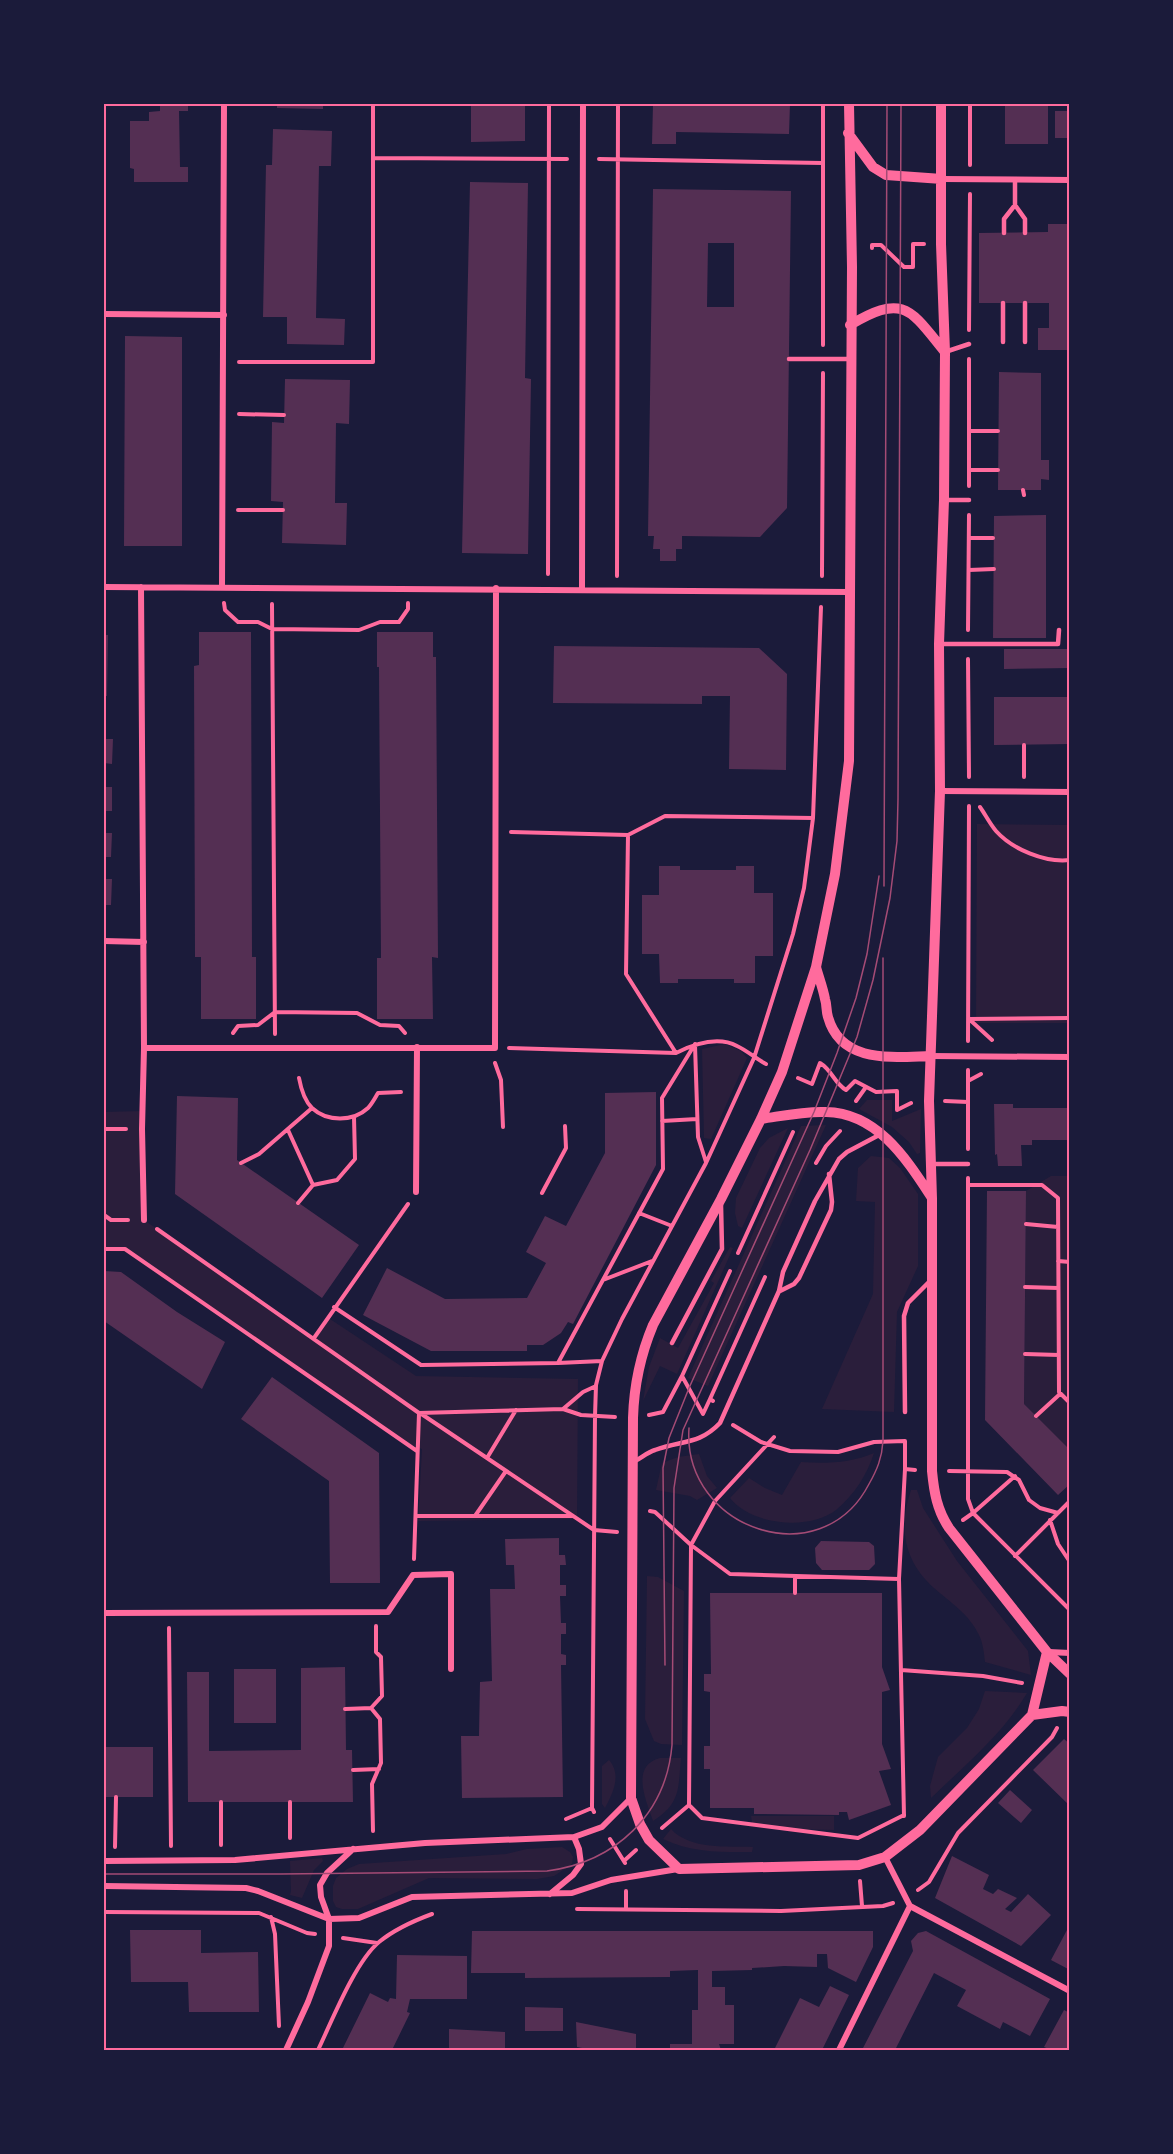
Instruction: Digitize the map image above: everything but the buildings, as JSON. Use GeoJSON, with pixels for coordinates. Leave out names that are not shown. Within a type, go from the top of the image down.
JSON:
{"type":"FeatureCollection","features":[{"type":"Feature","properties":{"kind":"street"},"geometry":{"type":"LineString","coordinates":[[222,587],[224,104]]}},
{"type":"Feature","properties":{"kind":"street"},"geometry":{"type":"LineString","coordinates":[[582,589],[583,104]]}},
{"type":"Feature","properties":{"kind":"street"},"geometry":{"type":"LineString","coordinates":[[678,1869],[649,1840],[640,1824],[631,1798],[633,1418],[638,1370],[644,1347],[686,1262],[721,1199],[782,1072],[816,967],[835,874],[849,761],[852,267],[849,104]]}},
{"type":"Feature","properties":{"kind":"street"},"geometry":{"type":"LineString","coordinates":[[941,104],[940,244],[945,352],[944,500],[939,644],[940,791],[930,1056],[932,1470],[935,1497],[949,1528],[1047,1652],[1070,1674]]}},
{"type":"Feature","properties":{"kind":"street"},"geometry":{"type":"LineString","coordinates":[[848,133],[873,167],[886,176],[970,180],[1070,180]]}},
{"type":"Feature","properties":{"kind":"street"},"geometry":{"type":"LineString","coordinates":[[850,325],[870,313],[886,308],[900,308],[914,315],[945,352]]}},
{"type":"Feature","properties":{"kind":"street"},"geometry":{"type":"LineString","coordinates":[[104,314],[224,315]]}},
{"type":"Feature","properties":{"kind":"street"},"geometry":{"type":"LineString","coordinates":[[104,586],[850,592]]}},
{"type":"Feature","properties":{"kind":"street"},"geometry":{"type":"LineString","coordinates":[[141,587],[144,942],[141,1129],[144,1220]]}},
{"type":"Feature","properties":{"kind":"street"},"geometry":{"type":"LineString","coordinates":[[144,1048],[495,1048],[496,588]]}},
{"type":"Feature","properties":{"kind":"street"},"geometry":{"type":"LineString","coordinates":[[940,791],[1070,792]]}},
{"type":"Feature","properties":{"kind":"street"},"geometry":{"type":"LineString","coordinates":[[104,941],[144,942]]}},
{"type":"Feature","properties":{"kind":"street"},"geometry":{"type":"LineString","coordinates":[[816,967],[826,1000],[828,1019],[837,1034],[847,1045],[858,1052],[879,1057],[1070,1057]]}},
{"type":"Feature","properties":{"kind":"street"},"geometry":{"type":"LineString","coordinates":[[416,1192],[417,1047]]}},
{"type":"Feature","properties":{"kind":"street"},"geometry":{"type":"LineString","coordinates":[[761,1119],[801,1113],[827,1112],[847,1115],[881,1134],[901,1151],[932,1198]]}},
{"type":"Feature","properties":{"kind":"street"},"geometry":{"type":"LineString","coordinates":[[104,1613],[388,1612],[413,1575],[452,1574],[451,1669]]}},
{"type":"Feature","properties":{"kind":"street"},"geometry":{"type":"LineString","coordinates":[[1047,1652],[1070,1653]]}},
{"type":"Feature","properties":{"kind":"street"},"geometry":{"type":"LineString","coordinates":[[104,1887],[246,1888],[329,1919],[359,1918],[412,1897],[572,1893],[611,1880],[678,1869],[859,1864],[885,1857],[920,1830],[1032,1715],[1041,1686],[1047,1652]]}},
{"type":"Feature","properties":{"kind":"street"},"geometry":{"type":"LineString","coordinates":[[1032,1715],[1070,1712]]}},
{"type":"Feature","properties":{"kind":"street"},"geometry":{"type":"LineString","coordinates":[[104,1861],[221,1861],[373,1847],[573,1837],[602,1827],[631,1798]]}},
{"type":"Feature","properties":{"kind":"street"},"geometry":{"type":"LineString","coordinates":[[549,1895],[573,1875],[581,1864],[579,1849],[573,1837]]}},
{"type":"Feature","properties":{"kind":"street"},"geometry":{"type":"LineString","coordinates":[[286,2050],[324,1961],[330,1935],[329,1919],[321,1897],[320,1885],[327,1873],[353,1849]]}},
{"type":"Feature","properties":{"kind":"street"},"geometry":{"type":"LineString","coordinates":[[885,1857],[909,1906],[1070,1991]]}},
{"type":"Feature","properties":{"kind":"street"},"geometry":{"type":"LineString","coordinates":[[839,2050],[909,1906]]}},
{"type":"Feature","properties":{"kind":"lane"},"geometry":{"type":"LineString","coordinates":[[1015,180],[1015,205],[1025,219],[1025,233]]}},
{"type":"Feature","properties":{"kind":"lane"},"geometry":{"type":"LineString","coordinates":[[1004,233],[1004,219],[1015,205]]}},
{"type":"Feature","properties":{"kind":"lane"},"geometry":{"type":"LineString","coordinates":[[1003,303],[1003,342]]}},
{"type":"Feature","properties":{"kind":"lane"},"geometry":{"type":"LineString","coordinates":[[1025,303],[1025,342]]}},
{"type":"Feature","properties":{"kind":"lane"},"geometry":{"type":"LineString","coordinates":[[945,352],[969,344]]}},
{"type":"Feature","properties":{"kind":"lane"},"geometry":{"type":"LineString","coordinates":[[789,359],[851,359]]}},
{"type":"Feature","properties":{"kind":"lane"},"geometry":{"type":"LineString","coordinates":[[944,500],[969,500]]}},
{"type":"Feature","properties":{"kind":"lane"},"geometry":{"type":"LineString","coordinates":[[939,644],[1058,644],[1059,630]]}},
{"type":"Feature","properties":{"kind":"lane"},"geometry":{"type":"LineString","coordinates":[[632,1463],[654,1450],[689,1442],[709,1434],[724,1415],[779,1291],[783,1272],[829,1174],[847,1152],[881,1134]]}},
{"type":"Feature","properties":{"kind":"lane"},"geometry":{"type":"LineString","coordinates":[[932,1164],[968,1164]]}},
{"type":"Feature","properties":{"kind":"lane"},"geometry":{"type":"LineString","coordinates":[[779,1291],[794,1284],[799,1278],[831,1210],[829,1174]]}},
{"type":"Feature","properties":{"kind":"lane"},"geometry":{"type":"LineString","coordinates":[[672,1343],[722,1249],[721,1199]]}},
{"type":"Feature","properties":{"kind":"lane"},"geometry":{"type":"LineString","coordinates":[[904,1412],[904,1316],[908,1303],[932,1279]]}},
{"type":"Feature","properties":{"kind":"path"},"geometry":{"type":"LineString","coordinates":[[223,362],[373,362],[373,104]]}},
{"type":"Feature","properties":{"kind":"path"},"geometry":{"type":"LineString","coordinates":[[548,588],[549,104]]}},
{"type":"Feature","properties":{"kind":"path"},"geometry":{"type":"LineString","coordinates":[[617,589],[618,104]]}},
{"type":"Feature","properties":{"kind":"path"},"geometry":{"type":"LineString","coordinates":[[625,1877],[625,1860],[592,1808],[597,1385],[602,1361],[706,1162],[754,1058],[794,934],[804,888],[813,818],[822,592],[823,104]]}},
{"type":"Feature","properties":{"kind":"path"},"geometry":{"type":"LineString","coordinates":[[970,104],[966,1471],[968,1499],[973,1513],[1070,1610]]}},
{"type":"Feature","properties":{"kind":"path"},"geometry":{"type":"LineString","coordinates":[[373,158],[823,163]]}},
{"type":"Feature","properties":{"kind":"path"},"geometry":{"type":"LineString","coordinates":[[872,256],[872,245],[881,245],[904,267],[913,267],[913,244],[969,244]]}},
{"type":"Feature","properties":{"kind":"path"},"geometry":{"type":"LineString","coordinates":[[823,266],[852,267]]}},
{"type":"Feature","properties":{"kind":"path"},"geometry":{"type":"LineString","coordinates":[[223,414],[284,415]]}},
{"type":"Feature","properties":{"kind":"path"},"geometry":{"type":"LineString","coordinates":[[969,431],[998,431]]}},
{"type":"Feature","properties":{"kind":"path"},"geometry":{"type":"LineString","coordinates":[[969,470],[998,470]]}},
{"type":"Feature","properties":{"kind":"path"},"geometry":{"type":"LineString","coordinates":[[222,510],[282,510]]}},
{"type":"Feature","properties":{"kind":"path"},"geometry":{"type":"LineString","coordinates":[[969,538],[993,538]]}},
{"type":"Feature","properties":{"kind":"path"},"geometry":{"type":"LineString","coordinates":[[969,570],[994,569]]}},
{"type":"Feature","properties":{"kind":"path"},"geometry":{"type":"LineString","coordinates":[[222,587],[225,610],[238,622],[258,622],[272,629],[359,630],[380,622],[399,622],[408,609],[408,588]]}},
{"type":"Feature","properties":{"kind":"path"},"geometry":{"type":"LineString","coordinates":[[272,608],[275,1047]]}},
{"type":"Feature","properties":{"kind":"path"},"geometry":{"type":"LineString","coordinates":[[1024,745],[1024,792]]}},
{"type":"Feature","properties":{"kind":"path"},"geometry":{"type":"LineString","coordinates":[[969,791],[996,832],[1016,846],[1037,856],[1070,860]]}},
{"type":"Feature","properties":{"kind":"path"},"geometry":{"type":"LineString","coordinates":[[495,832],[628,835],[665,816],[813,818]]}},
{"type":"Feature","properties":{"kind":"path"},"geometry":{"type":"LineString","coordinates":[[628,835],[626,974],[676,1053]]}},
{"type":"Feature","properties":{"kind":"path"},"geometry":{"type":"LineString","coordinates":[[223,1047],[238,1026],[258,1025],[274,1012],[357,1013],[380,1025],[399,1026],[417,1047]]}},
{"type":"Feature","properties":{"kind":"path"},"geometry":{"type":"LineString","coordinates":[[968,1019],[1070,1018]]}},
{"type":"Feature","properties":{"kind":"path"},"geometry":{"type":"LineString","coordinates":[[968,1019],[1011,1056]]}},
{"type":"Feature","properties":{"kind":"path"},"geometry":{"type":"LineString","coordinates":[[503,1127],[501,1080],[495,1067],[495,1048],[676,1053],[695,1044],[727,1041],[740,1046],[754,1058],[812,1084]]}},
{"type":"Feature","properties":{"kind":"path"},"geometry":{"type":"LineString","coordinates":[[695,1044],[698,1137],[706,1162]]}},
{"type":"Feature","properties":{"kind":"path"},"geometry":{"type":"LineString","coordinates":[[558,1363],[663,1169],[662,1098],[695,1044]]}},
{"type":"Feature","properties":{"kind":"path"},"geometry":{"type":"LineString","coordinates":[[736,1257],[801,1113],[820,1063],[826,1067],[838,1085],[846,1090],[855,1081],[866,1087]]}},
{"type":"Feature","properties":{"kind":"path"},"geometry":{"type":"LineString","coordinates":[[299,1078],[302,1094],[312,1108],[325,1116],[339,1119],[354,1117],[369,1108],[378,1093],[417,1091]]}},
{"type":"Feature","properties":{"kind":"path"},"geometry":{"type":"LineString","coordinates":[[241,1163],[260,1154],[312,1108]]}},
{"type":"Feature","properties":{"kind":"path"},"geometry":{"type":"LineString","coordinates":[[298,1203],[313,1185],[338,1180],[355,1159],[354,1117]]}},
{"type":"Feature","properties":{"kind":"path"},"geometry":{"type":"LineString","coordinates":[[662,1121],[697,1119]]}},
{"type":"Feature","properties":{"kind":"path"},"geometry":{"type":"LineString","coordinates":[[542,1193],[566,1148],[565,1126]]}},
{"type":"Feature","properties":{"kind":"path"},"geometry":{"type":"LineString","coordinates":[[104,1129],[141,1129]]}},
{"type":"Feature","properties":{"kind":"path"},"geometry":{"type":"LineString","coordinates":[[288,1130],[313,1185]]}},
{"type":"Feature","properties":{"kind":"path"},"geometry":{"type":"LineString","coordinates":[[968,1185],[1042,1185],[1058,1198],[1060,1394],[1070,1403]]}},
{"type":"Feature","properties":{"kind":"path"},"geometry":{"type":"LineString","coordinates":[[314,1338],[416,1192]]}},
{"type":"Feature","properties":{"kind":"path"},"geometry":{"type":"LineString","coordinates":[[639,1213],[672,1226]]}},
{"type":"Feature","properties":{"kind":"path"},"geometry":{"type":"LineString","coordinates":[[104,1215],[111,1220]]}},
{"type":"Feature","properties":{"kind":"path"},"geometry":{"type":"LineString","coordinates":[[104,1220],[144,1220],[419,1413],[594,1530],[649,1534],[649,1511],[655,1512],[691,1545],[730,1574],[899,1579]]}},
{"type":"Feature","properties":{"kind":"path"},"geometry":{"type":"LineString","coordinates":[[1026,1224],[1058,1227]]}},
{"type":"Feature","properties":{"kind":"path"},"geometry":{"type":"LineString","coordinates":[[104,1249],[125,1249],[417,1451]]}},
{"type":"Feature","properties":{"kind":"path"},"geometry":{"type":"LineString","coordinates":[[602,1280],[653,1260]]}},
{"type":"Feature","properties":{"kind":"path"},"geometry":{"type":"LineString","coordinates":[[1058,1261],[1070,1262]]}},
{"type":"Feature","properties":{"kind":"path"},"geometry":{"type":"LineString","coordinates":[[419,1413],[563,1409],[580,1415],[633,1418],[663,1412],[732,1268]]}},
{"type":"Feature","properties":{"kind":"path"},"geometry":{"type":"LineString","coordinates":[[1025,1287],[1058,1288]]}},
{"type":"Feature","properties":{"kind":"path"},"geometry":{"type":"LineString","coordinates":[[334,1307],[421,1365],[602,1361]]}},
{"type":"Feature","properties":{"kind":"path"},"geometry":{"type":"LineString","coordinates":[[1025,1354],[1059,1355]]}},
{"type":"Feature","properties":{"kind":"path"},"geometry":{"type":"LineString","coordinates":[[682,1376],[703,1414],[710,1399],[734,1426],[767,1445],[790,1451],[838,1452],[874,1442],[905,1441],[899,1579],[904,1822]]}},
{"type":"Feature","properties":{"kind":"path"},"geometry":{"type":"LineString","coordinates":[[563,1409],[583,1392],[597,1385]]}},
{"type":"Feature","properties":{"kind":"path"},"geometry":{"type":"LineString","coordinates":[[1036,1416],[1060,1394]]}},
{"type":"Feature","properties":{"kind":"path"},"geometry":{"type":"LineString","coordinates":[[488,1458],[516,1409]]}},
{"type":"Feature","properties":{"kind":"path"},"geometry":{"type":"LineString","coordinates":[[413,1575],[417,1516],[419,1413]]}},
{"type":"Feature","properties":{"kind":"path"},"geometry":{"type":"LineString","coordinates":[[774,1437],[715,1501],[691,1545],[689,1804],[702,1818],[858,1838],[904,1815]]}},
{"type":"Feature","properties":{"kind":"path"},"geometry":{"type":"LineString","coordinates":[[905,1469],[932,1470]]}},
{"type":"Feature","properties":{"kind":"path"},"geometry":{"type":"LineString","coordinates":[[475,1516],[506,1471]]}},
{"type":"Feature","properties":{"kind":"path"},"geometry":{"type":"LineString","coordinates":[[966,1471],[1007,1472],[1019,1480],[1029,1500],[1040,1508],[1058,1513]]}},
{"type":"Feature","properties":{"kind":"path"},"geometry":{"type":"LineString","coordinates":[[949,1528],[973,1513],[1015,1476]]}},
{"type":"Feature","properties":{"kind":"path"},"geometry":{"type":"LineString","coordinates":[[1015,1556],[1070,1501]]}},
{"type":"Feature","properties":{"kind":"path"},"geometry":{"type":"LineString","coordinates":[[417,1516],[572,1516]]}},
{"type":"Feature","properties":{"kind":"path"},"geometry":{"type":"LineString","coordinates":[[1050,1520],[1058,1544],[1070,1562]]}},
{"type":"Feature","properties":{"kind":"path"},"geometry":{"type":"LineString","coordinates":[[795,1575],[795,1593]]}},
{"type":"Feature","properties":{"kind":"path"},"geometry":{"type":"LineString","coordinates":[[169,1612],[171,1862]]}},
{"type":"Feature","properties":{"kind":"path"},"geometry":{"type":"LineString","coordinates":[[345,1708],[371,1708],[382,1696],[381,1656],[376,1652],[376,1612]]}},
{"type":"Feature","properties":{"kind":"path"},"geometry":{"type":"LineString","coordinates":[[901,1670],[983,1676],[1041,1686]]}},
{"type":"Feature","properties":{"kind":"path"},"geometry":{"type":"LineString","coordinates":[[371,1708],[380,1719],[381,1763],[372,1784],[373,1847]]}},
{"type":"Feature","properties":{"kind":"path"},"geometry":{"type":"LineString","coordinates":[[352,1770],[378,1769]]}},
{"type":"Feature","properties":{"kind":"path"},"geometry":{"type":"LineString","coordinates":[[115,1861],[116,1797]]}},
{"type":"Feature","properties":{"kind":"path"},"geometry":{"type":"LineString","coordinates":[[290,1802],[290,1838]]}},
{"type":"Feature","properties":{"kind":"path"},"geometry":{"type":"LineString","coordinates":[[221,1803],[221,1861]]}},
{"type":"Feature","properties":{"kind":"path"},"geometry":{"type":"LineString","coordinates":[[567,1910],[626,1909]]}},
{"type":"Feature","properties":{"kind":"path"},"geometry":{"type":"LineString","coordinates":[[104,1912],[259,1913],[307,1933],[378,1943]]}},
{"type":"Feature","properties":{"kind":"path"},"geometry":{"type":"LineString","coordinates":[[318,2050],[356,1973],[378,1943],[406,1923],[437,1912]]}},
{"type":"Feature","properties":{"kind":"path"},"geometry":{"type":"LineString","coordinates":[[271,1917],[275,1934],[279,2027]]}},
{"type":"Feature","properties":{"kind":"shaded area"},"geometry":{"type":"Polygon","coordinates":[[[977,824],[1069,825],[1069,1023],[976,1023],[977,824]]]}},
{"type":"Feature","properties":{"kind":"shaded area"},"geometry":{"type":"Polygon","coordinates":[[[725,1044],[741,1051],[747,1058],[711,1139],[704,1138],[702,1049],[725,1044]]]}},
{"type":"Feature","properties":{"kind":"shaded area"},"geometry":{"type":"Polygon","coordinates":[[[867,1100],[892,1100],[892,1121],[921,1109],[920,1153],[917,1154],[909,1142],[892,1127],[859,1109],[867,1100]]]}},
{"type":"Feature","properties":{"kind":"shaded area"},"geometry":{"type":"Polygon","coordinates":[[[142,1111],[144,1220],[314,1338],[327,1317],[416,1376],[578,1379],[577,1519],[418,1521],[422,1449],[401,1441],[133,1252],[104,1251],[104,1112],[142,1111]]]}},
{"type":"Feature","properties":{"kind":"shaded area"},"geometry":{"type":"Polygon","coordinates":[[[826,1125],[708,1386],[688,1378],[801,1126],[826,1125]]]}},
{"type":"Feature","properties":{"kind":"shaded area"},"geometry":{"type":"Polygon","coordinates":[[[788,1128],[742,1228],[738,1226],[735,1213],[736,1198],[760,1148],[769,1138],[788,1128]]]}},
{"type":"Feature","properties":{"kind":"shaded area"},"geometry":{"type":"Polygon","coordinates":[[[871,1156],[889,1158],[900,1168],[918,1194],[918,1266],[897,1312],[894,1412],[822,1409],[873,1294],[875,1202],[856,1201],[858,1168],[871,1156]]]}},
{"type":"Feature","properties":{"kind":"shaded area"},"geometry":{"type":"Polygon","coordinates":[[[1051,1176],[1069,1176],[1069,1450],[1024,1404],[1026,1191],[1051,1176]]]}},
{"type":"Feature","properties":{"kind":"shaded area"},"geometry":{"type":"Polygon","coordinates":[[[730,1247],[733,1248],[677,1374],[660,1366],[643,1401],[649,1367],[660,1338],[678,1348],[714,1283],[711,1281],[730,1247]]]}},
{"type":"Feature","properties":{"kind":"shaded area"},"geometry":{"type":"Polygon","coordinates":[[[874,1453],[864,1477],[854,1491],[843,1504],[825,1517],[796,1523],[766,1519],[739,1507],[730,1498],[749,1478],[782,1495],[801,1462],[838,1462],[874,1453]]]}},
{"type":"Feature","properties":{"kind":"shaded area"},"geometry":{"type":"Polygon","coordinates":[[[699,1454],[707,1476],[717,1488],[697,1500],[690,1496],[656,1490],[662,1463],[678,1457],[699,1454]]]}},
{"type":"Feature","properties":{"kind":"shaded area"},"geometry":{"type":"Polygon","coordinates":[[[911,1490],[917,1490],[923,1508],[957,1561],[1028,1651],[1031,1675],[985,1662],[980,1638],[970,1621],[924,1578],[916,1567],[906,1543],[905,1531],[907,1504],[911,1490]]]}},
{"type":"Feature","properties":{"kind":"shaded area"},"geometry":{"type":"Polygon","coordinates":[[[647,1576],[658,1577],[684,1591],[682,1745],[661,1744],[654,1741],[645,1719],[647,1576]]]}},
{"type":"Feature","properties":{"kind":"shaded area"},"geometry":{"type":"Polygon","coordinates":[[[985,1691],[1027,1693],[995,1736],[931,1798],[930,1786],[938,1757],[967,1728],[979,1709],[985,1691]]]}},
{"type":"Feature","properties":{"kind":"shaded area"},"geometry":{"type":"Polygon","coordinates":[[[660,1758],[681,1758],[679,1778],[676,1794],[669,1808],[653,1821],[644,1794],[643,1776],[645,1768],[660,1758]]]}},
{"type":"Feature","properties":{"kind":"shaded area"},"geometry":{"type":"Polygon","coordinates":[[[609,1760],[616,1778],[605,1808],[602,1804],[602,1766],[609,1760]]]}},
{"type":"Feature","properties":{"kind":"shaded area"},"geometry":{"type":"Polygon","coordinates":[[[751,1816],[834,1816],[834,1830],[792,1829],[752,1823],[751,1816]]]}},
{"type":"Feature","properties":{"kind":"shaded area"},"geometry":{"type":"Polygon","coordinates":[[[671,1829],[688,1841],[710,1846],[753,1847],[752,1852],[707,1851],[674,1844],[663,1839],[671,1829]]]}},
{"type":"Feature","properties":{"kind":"shaded area"},"geometry":{"type":"Polygon","coordinates":[[[562,1847],[573,1857],[572,1864],[554,1876],[537,1879],[429,1878],[358,1909],[342,1909],[336,1907],[333,1901],[333,1886],[336,1878],[347,1869],[359,1864],[506,1854],[527,1849],[562,1847]]]}},
{"type":"Feature","properties":{"kind":"shaded area"},"geometry":{"type":"Polygon","coordinates":[[[322,1858],[323,1861],[314,1870],[302,1898],[290,1895],[290,1861],[322,1858]]]}},
{"type":"Feature","properties":{"kind":"tram line"},"geometry":{"type":"LineString","coordinates":[[884,886],[887,104]]}},
{"type":"Feature","properties":{"kind":"tram line"},"geometry":{"type":"LineString","coordinates":[[104,1874],[547,1871],[572,1866],[615,1846],[633,1831],[648,1813],[660,1793],[668,1770],[672,1745],[674,1488],[683,1430],[810,1150],[857,1037],[873,980],[890,898],[897,841],[898,799],[901,104]]}},
{"type":"Feature","properties":{"kind":"tram line"},"geometry":{"type":"LineString","coordinates":[[665,1665],[663,1468],[669,1438],[689,1388],[814,1112],[837,1053],[856,998],[867,954],[879,876]]}},
{"type":"Feature","properties":{"kind":"tram line"},"geometry":{"type":"LineString","coordinates":[[689,1428],[693,1463],[707,1492],[730,1515],[758,1529],[789,1534],[820,1529],[847,1512],[869,1484],[877,1469],[883,1441],[883,958]]}}]}
